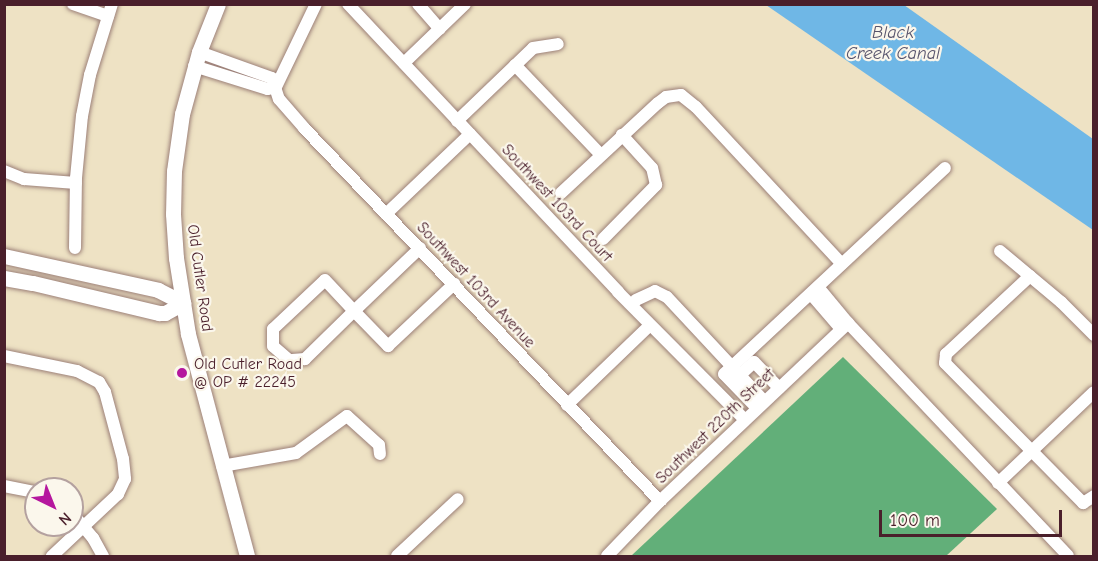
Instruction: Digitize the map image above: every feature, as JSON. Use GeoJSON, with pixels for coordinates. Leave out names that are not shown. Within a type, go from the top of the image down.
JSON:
{"type":"FeatureCollection","features":[{"type":"Feature","properties":{"kind":"street"},"geometry":{"type":"LineString","coordinates":[[73,4],[110,10],[86,91],[76,183],[75,248]]}},
{"type":"Feature","properties":{"kind":"street","name":"Old Cutler Road"},"geometry":{"type":"LineString","coordinates":[[218,4],[197,59],[182,114],[174,171],[175,241],[188,334],[247,556]]}},
{"type":"Feature","properties":{"kind":"street"},"geometry":{"type":"LineString","coordinates":[[276,87],[316,4]]}},
{"type":"Feature","properties":{"kind":"street","name":"Southwest 103rd Court"},"geometry":{"type":"LineString","coordinates":[[348,4],[650,325],[745,420]]}},
{"type":"Feature","properties":{"kind":"street"},"geometry":{"type":"LineString","coordinates":[[418,4],[440,29]]}},
{"type":"Feature","properties":{"kind":"street"},"geometry":{"type":"LineString","coordinates":[[404,63],[465,4]]}},
{"type":"Feature","properties":{"kind":"street"},"geometry":{"type":"LineString","coordinates":[[457,121],[533,48],[558,44]]}},
{"type":"Feature","properties":{"kind":"street","name":"Southwest 103rd Avenue"},"geometry":{"type":"LineString","coordinates":[[197,59],[272,78],[279,99],[660,501]]}},
{"type":"Feature","properties":{"kind":"street"},"geometry":{"type":"LineString","coordinates":[[515,65],[601,155]]}},
{"type":"Feature","properties":{"kind":"street"},"geometry":{"type":"LineString","coordinates":[[561,193],[666,97],[681,96],[696,107],[842,264]]}},
{"type":"Feature","properties":{"kind":"street"},"geometry":{"type":"LineString","coordinates":[[386,214],[470,134]]}},
{"type":"Feature","properties":{"kind":"street"},"geometry":{"type":"LineString","coordinates":[[603,239],[656,185],[657,179],[652,168],[622,135]]}},
{"type":"Feature","properties":{"kind":"street"},"geometry":{"type":"LineString","coordinates":[[732,372],[814,290],[945,168]]}},
{"type":"Feature","properties":{"kind":"street"},"geometry":{"type":"LineString","coordinates":[[4,171],[24,179],[76,183]]}},
{"type":"Feature","properties":{"kind":"street"},"geometry":{"type":"LineString","coordinates":[[420,248],[354,311],[300,362],[289,360],[273,346],[273,329],[325,280],[354,311],[388,346],[454,284]]}},
{"type":"Feature","properties":{"kind":"street"},"geometry":{"type":"LineString","coordinates":[[1000,251],[1067,307],[1094,335]]}},
{"type":"Feature","properties":{"kind":"street"},"geometry":{"type":"LineString","coordinates":[[4,256],[158,290],[183,303]]}},
{"type":"Feature","properties":{"kind":"street"},"geometry":{"type":"LineString","coordinates":[[1030,276],[946,354],[945,363],[1083,503],[1094,496]]}},
{"type":"Feature","properties":{"kind":"street"},"geometry":{"type":"LineString","coordinates":[[4,279],[33,283],[159,313],[165,313],[183,303]]}},
{"type":"Feature","properties":{"kind":"street"},"geometry":{"type":"LineString","coordinates":[[814,290],[844,326],[1068,556]]}},
{"type":"Feature","properties":{"kind":"street"},"geometry":{"type":"LineString","coordinates":[[636,300],[648,292],[662,293],[761,405]]}},
{"type":"Feature","properties":{"kind":"street"},"geometry":{"type":"LineString","coordinates":[[567,405],[650,325]]}},
{"type":"Feature","properties":{"kind":"street","name":"Southwest 220th Street"},"geometry":{"type":"LineString","coordinates":[[607,556],[660,501],[844,326]]}},
{"type":"Feature","properties":{"kind":"street"},"geometry":{"type":"LineString","coordinates":[[4,356],[77,371],[91,376],[103,387],[123,459],[125,479],[113,500],[84,527],[103,556]]}},
{"type":"Feature","properties":{"kind":"street"},"geometry":{"type":"LineString","coordinates":[[732,372],[754,362],[779,388]]}},
{"type":"Feature","properties":{"kind":"street"},"geometry":{"type":"LineString","coordinates":[[998,483],[1094,392]]}},
{"type":"Feature","properties":{"kind":"street"},"geometry":{"type":"LineString","coordinates":[[222,466],[296,453],[347,416],[379,445],[380,454]]}},
{"type":"Feature","properties":{"kind":"street"},"geometry":{"type":"LineString","coordinates":[[4,486],[24,490]]}},
{"type":"Feature","properties":{"kind":"street"},"geometry":{"type":"LineString","coordinates":[[397,556],[458,499]]}},
{"type":"Feature","properties":{"kind":"street"},"geometry":{"type":"LineString","coordinates":[[52,556],[73,537]]}},
{"type":"Feature","properties":{"kind":"green space"},"geometry":{"type":"Polygon","coordinates":[[[843,357],[997,509],[946,556],[631,556],[843,357]]]}},
{"type":"Feature","properties":{"kind":"water","name":"Black Creek Canal"},"geometry":{"type":"Polygon","coordinates":[[[766,5],[904,5],[1093,139],[1093,230],[766,5]]]}},
{"type":"Feature","properties":{"kind":"place","name":"Old Cutler Road @ OP # 22245"},"geometry":{"type":"Point","coordinates":[182,373]}}]}
